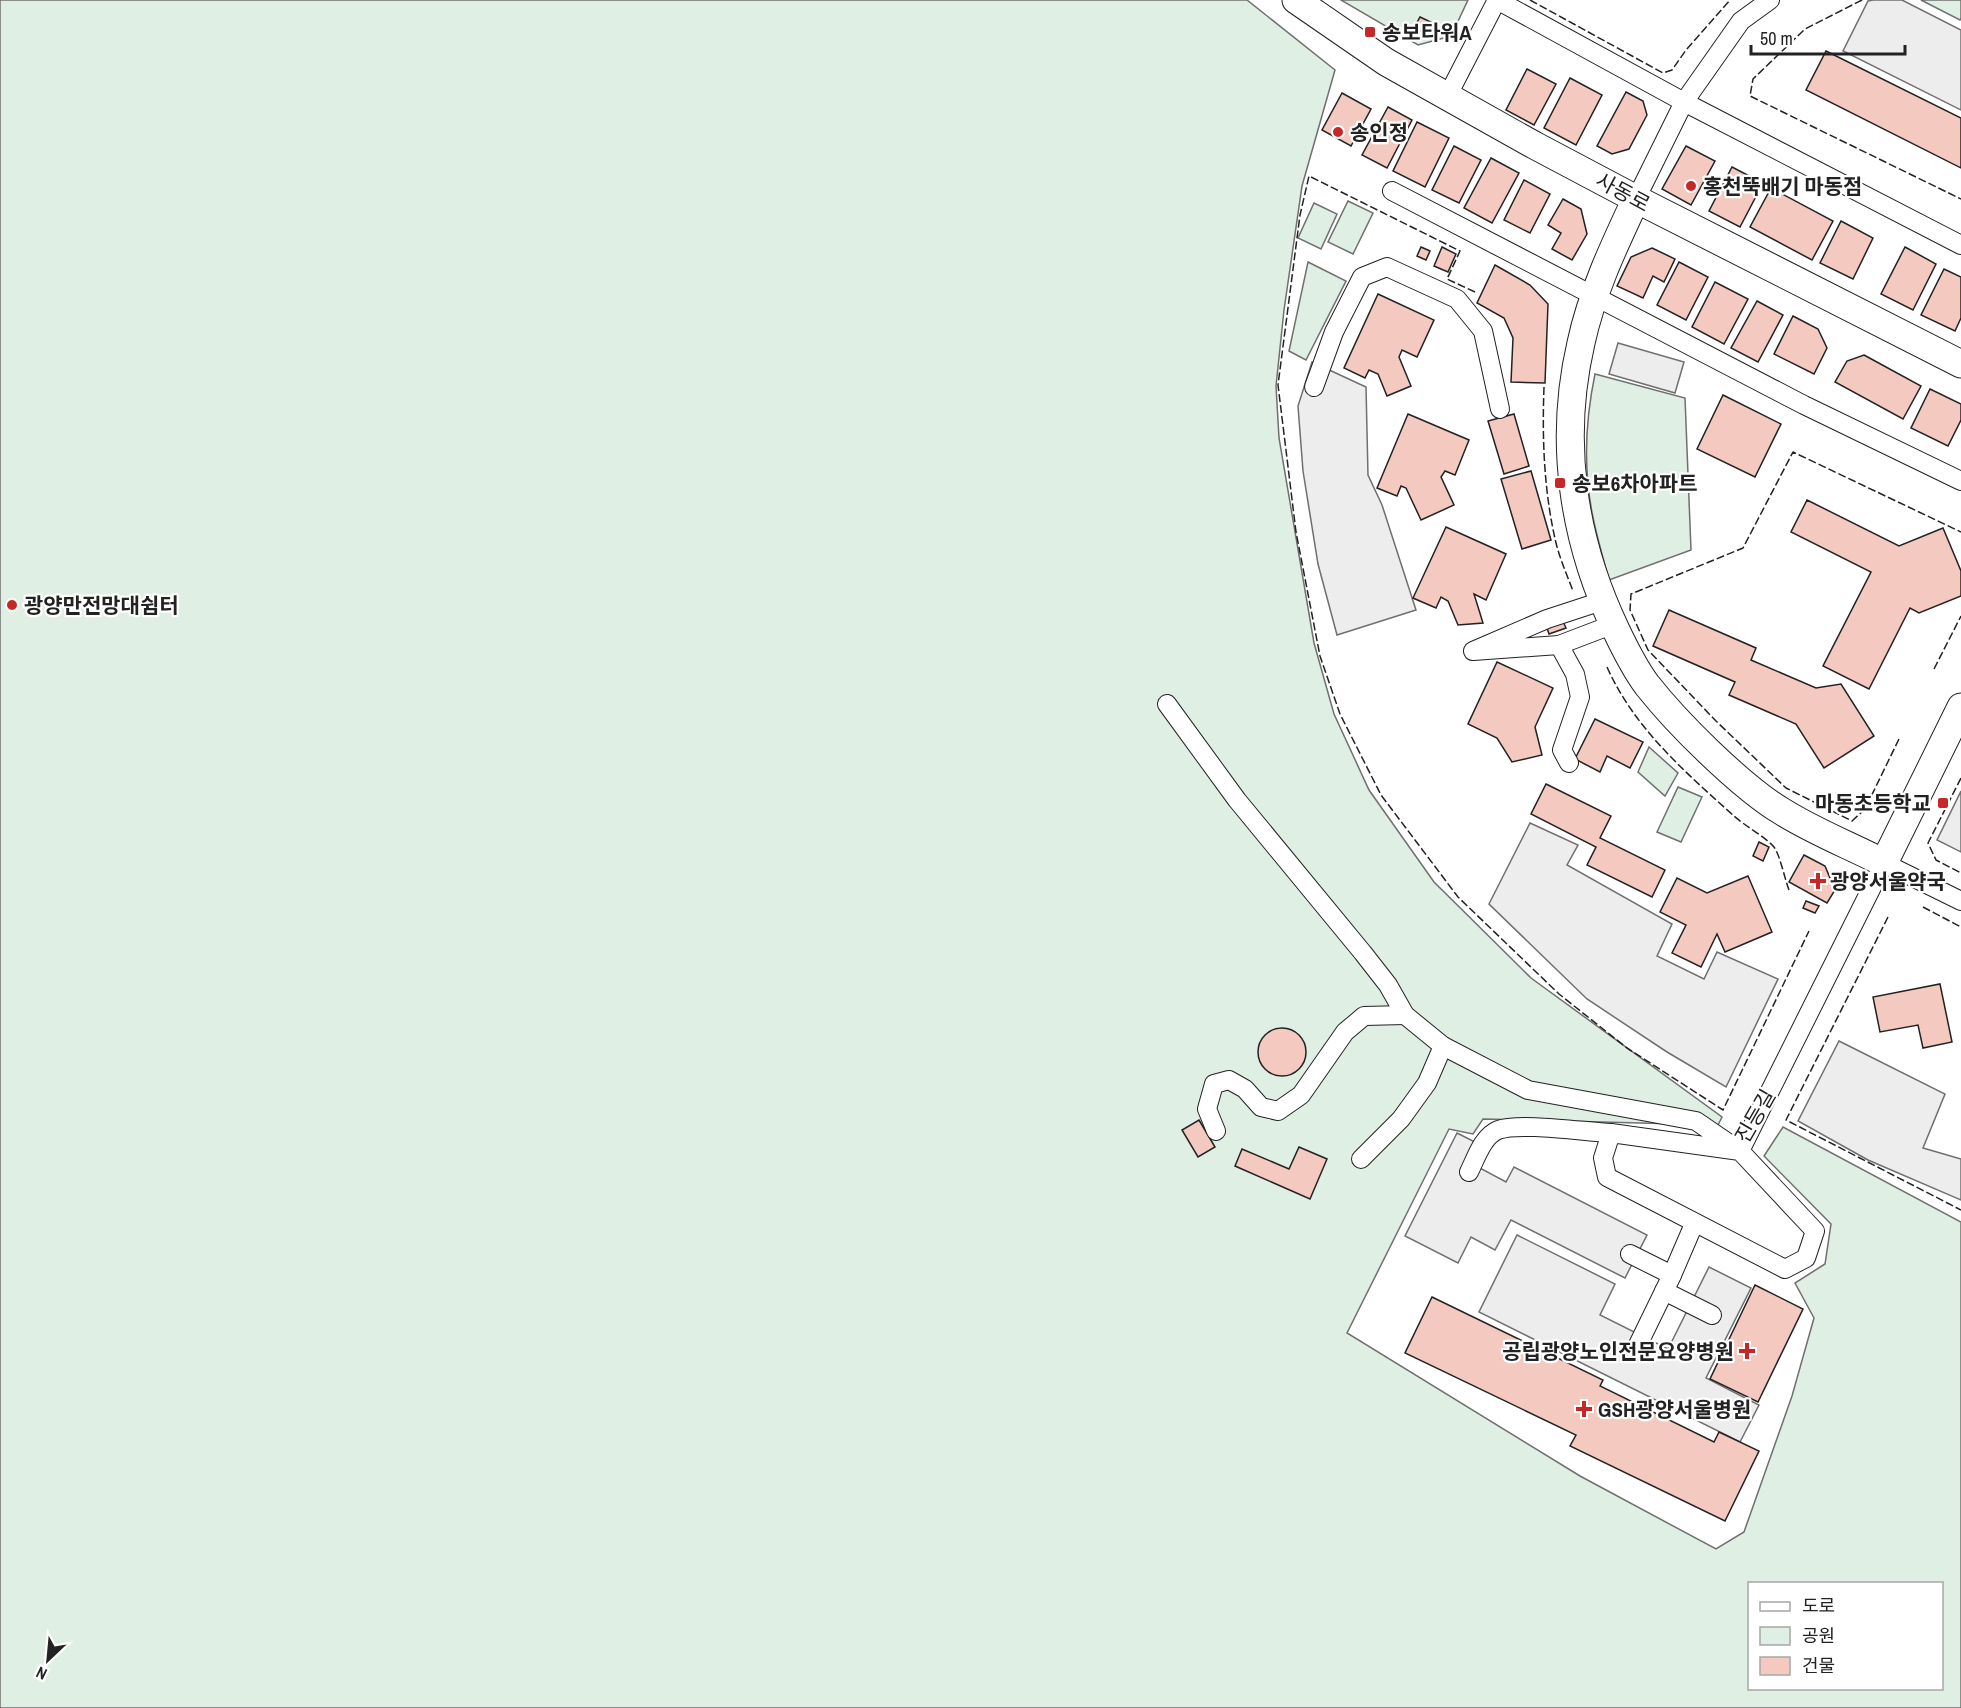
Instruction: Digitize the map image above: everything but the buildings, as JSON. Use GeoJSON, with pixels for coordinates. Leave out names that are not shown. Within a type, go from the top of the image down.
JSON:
{"type":"FeatureCollection","features":[{"type":"Feature","properties":{"kind":"street","name":"사동로"},"geometry":{"type":"LineString","coordinates":[[1296,0],[1386,63],[1447,97],[1636,199],[1961,364]]}},
{"type":"Feature","properties":{"kind":"street"},"geometry":{"type":"LineString","coordinates":[[1447,97],[1497,0],[1684,102],[1961,245]]}},
{"type":"Feature","properties":{"kind":"street"},"geometry":{"type":"LineString","coordinates":[[1770,0],[1741,21],[1684,102],[1636,199],[1593,297],[1579,354],[1573,393],[1570,443],[1574,501],[1584,544],[1608,613],[1646,684],[1684,728],[1729,771],[1782,812],[1961,901]]}},
{"type":"Feature","properties":{"kind":"street"},"geometry":{"type":"LineString","coordinates":[[1392,191],[1804,405],[1961,481]]}},
{"type":"Feature","properties":{"kind":"street"},"geometry":{"type":"LineString","coordinates":[[1314,387],[1334,332],[1362,277],[1387,267],[1457,299],[1483,331],[1500,410]]}},
{"type":"Feature","properties":{"kind":"street"},"geometry":{"type":"LineString","coordinates":[[1608,613],[1559,645],[1473,651],[1547,619],[1608,613]]}},
{"type":"Feature","properties":{"kind":"street"},"geometry":{"type":"LineString","coordinates":[[1559,645],[1575,674],[1580,697],[1562,750],[1569,763]]}},
{"type":"Feature","properties":{"kind":"street"},"geometry":{"type":"LineString","coordinates":[[1167,704],[1237,800],[1388,985],[1405,1016],[1365,1016],[1345,1032],[1301,1095],[1278,1111],[1262,1107],[1245,1089],[1229,1080],[1214,1084],[1207,1109],[1216,1131]]}},
{"type":"Feature","properties":{"kind":"street","name":"진등길"},"geometry":{"type":"LineString","coordinates":[[1405,1016],[1443,1046],[1528,1090],[1696,1121],[1740,1151],[1961,707]]}},
{"type":"Feature","properties":{"kind":"street"},"geometry":{"type":"LineString","coordinates":[[1361,1159],[1401,1119],[1427,1083],[1443,1046]]}},
{"type":"Feature","properties":{"kind":"street"},"geometry":{"type":"LineString","coordinates":[[1469,1172],[1485,1140],[1498,1130],[1522,1127],[1611,1133],[1740,1151],[1815,1231],[1806,1258],[1785,1269],[1694,1224],[1607,1177],[1603,1158],[1611,1133]]}},
{"type":"Feature","properties":{"kind":"street"},"geometry":{"type":"LineString","coordinates":[[1635,1351],[1694,1224]]}},
{"type":"Feature","properties":{"kind":"street"},"geometry":{"type":"LineString","coordinates":[[1630,1254],[1672,1275]]}},
{"type":"Feature","properties":{"kind":"street"},"geometry":{"type":"LineString","coordinates":[[1664,1291],[1712,1315]]}},
{"type":"Feature","properties":{"kind":"green space"},"geometry":{"type":"Polygon","coordinates":[[[0,0],[1247,0],[1335,70],[1302,186],[1284,310],[1276,386],[1279,438],[1314,643],[1334,714],[1369,790],[1434,882],[1531,978],[1722,1117],[1718,1125],[1483,1119],[1473,1134],[1449,1129],[1347,1333],[1580,1476],[1716,1549],[1744,1532],[1792,1396],[1814,1318],[1795,1283],[1825,1264],[1831,1224],[1764,1156],[1783,1127],[1961,1222],[1961,1708],[0,1708],[0,0]]]}},
{"type":"Feature","properties":{"kind":"green space"},"geometry":{"type":"Polygon","coordinates":[[[1341,0],[1468,0],[1451,36],[1418,45],[1341,0]]]}},
{"type":"Feature","properties":{"kind":"green space"},"geometry":{"type":"Polygon","coordinates":[[[1921,0],[1961,0],[1961,18],[1960,20],[1921,0]]]}},
{"type":"Feature","properties":{"kind":"green space"},"geometry":{"type":"Polygon","coordinates":[[[1348,201],[1373,213],[1353,254],[1328,242],[1348,201]]]}},
{"type":"Feature","properties":{"kind":"green space"},"geometry":{"type":"Polygon","coordinates":[[[1314,203],[1337,214],[1321,249],[1298,238],[1314,203]]]}},
{"type":"Feature","properties":{"kind":"green space"},"geometry":{"type":"Polygon","coordinates":[[[1308,262],[1346,281],[1306,360],[1289,351],[1308,262]]]}},
{"type":"Feature","properties":{"kind":"green space"},"geometry":{"type":"Polygon","coordinates":[[[1595,374],[1685,398],[1691,550],[1609,580],[1590,504],[1588,485],[1587,429],[1595,374]]]}},
{"type":"Feature","properties":{"kind":"green space"},"geometry":{"type":"Polygon","coordinates":[[[1649,747],[1678,773],[1665,796],[1638,772],[1649,747]]]}},
{"type":"Feature","properties":{"kind":"green space"},"geometry":{"type":"Polygon","coordinates":[[[1678,787],[1702,797],[1681,842],[1657,832],[1678,787]]]}},
{"type":"Feature","properties":{"kind":"shaded area"},"geometry":{"type":"Polygon","coordinates":[[[1902,0],[1961,30],[1961,110],[1843,51],[1868,1],[1902,0]]]}},
{"type":"Feature","properties":{"kind":"shaded area"},"geometry":{"type":"Polygon","coordinates":[[[1618,343],[1684,362],[1675,393],[1609,374],[1618,343]]]}},
{"type":"Feature","properties":{"kind":"shaded area"},"geometry":{"type":"Polygon","coordinates":[[[1312,362],[1366,387],[1368,475],[1382,505],[1416,610],[1337,635],[1318,564],[1303,471],[1298,406],[1312,362]]]}},
{"type":"Feature","properties":{"kind":"shaded area"},"geometry":{"type":"Polygon","coordinates":[[[1961,791],[1961,852],[1937,840],[1961,791]]]}},
{"type":"Feature","properties":{"kind":"shaded area"},"geometry":{"type":"Polygon","coordinates":[[[1530,823],[1578,845],[1567,865],[1672,924],[1657,956],[1704,979],[1717,952],[1778,979],[1726,1087],[1667,1052],[1587,999],[1489,904],[1530,823]]]}},
{"type":"Feature","properties":{"kind":"shaded area"},"geometry":{"type":"Polygon","coordinates":[[[1839,1041],[1945,1094],[1923,1148],[1961,1159],[1961,1200],[1868,1160],[1798,1121],[1839,1041]]]}},
{"type":"Feature","properties":{"kind":"shaded area"},"geometry":{"type":"Polygon","coordinates":[[[1457,1133],[1485,1147],[1476,1166],[1506,1182],[1514,1167],[1647,1235],[1625,1278],[1511,1220],[1495,1250],[1471,1237],[1458,1263],[1405,1236],[1457,1133]]]}},
{"type":"Feature","properties":{"kind":"shaded area"},"geometry":{"type":"Polygon","coordinates":[[[1517,1235],[1615,1284],[1600,1315],[1668,1349],[1709,1267],[1751,1288],[1706,1378],[1759,1405],[1740,1442],[1479,1312],[1517,1235]]]}},
{"type":"Feature","properties":{"kind":"fence"},"geometry":{"type":"LineString","coordinates":[[1530,0],[1663,73],[1672,70],[1686,50],[1730,0]]}},
{"type":"Feature","properties":{"kind":"fence"},"geometry":{"type":"LineString","coordinates":[[1862,0],[1805,29],[1753,79],[1750,96],[1961,199]]}},
{"type":"Feature","properties":{"kind":"fence"},"geometry":{"type":"LineString","coordinates":[[1475,292],[1447,279],[1460,251],[1309,176],[1300,215],[1278,385],[1296,532],[1320,656],[1340,714],[1381,795],[1458,897],[1559,994],[1627,1048],[1723,1110],[1809,931]]}},
{"type":"Feature","properties":{"kind":"fence"},"geometry":{"type":"LineString","coordinates":[[1544,387],[1543,427],[1546,485],[1558,549],[1573,591]]}},
{"type":"Feature","properties":{"kind":"fence"},"geometry":{"type":"LineString","coordinates":[[1899,739],[1865,809],[1852,821],[1786,788],[1716,721],[1648,650],[1630,610],[1631,594],[1743,548],[1793,452],[1961,532]]}},
{"type":"Feature","properties":{"kind":"fence"},"geometry":{"type":"LineString","coordinates":[[1934,669],[1961,616]]}},
{"type":"Feature","properties":{"kind":"fence"},"geometry":{"type":"LineString","coordinates":[[1607,667],[1631,710],[1662,748],[1734,816],[1774,847],[1789,890]]}},
{"type":"Feature","properties":{"kind":"fence"},"geometry":{"type":"LineString","coordinates":[[1961,778],[1928,843],[1936,860],[1961,873]]}},
{"type":"Feature","properties":{"kind":"fence"},"geometry":{"type":"LineString","coordinates":[[1923,907],[1961,927]]}},
{"type":"Feature","properties":{"kind":"fence"},"geometry":{"type":"LineString","coordinates":[[1888,917],[1786,1120],[1961,1210]]}},
{"type":"Feature","properties":{"kind":"place","name":"송보타워A"},"geometry":{"type":"Point","coordinates":[1370,32]}},
{"type":"Feature","properties":{"kind":"place","name":"송인정"},"geometry":{"type":"Point","coordinates":[1338,132]}},
{"type":"Feature","properties":{"kind":"place","name":"홍천뚝배기 마동점"},"geometry":{"type":"Point","coordinates":[1691,186]}},
{"type":"Feature","properties":{"kind":"place","name":"송보6차아파트"},"geometry":{"type":"Point","coordinates":[1560,483]}},
{"type":"Feature","properties":{"kind":"place","name":"광양만전망대쉼터"},"geometry":{"type":"Point","coordinates":[12,605]}},
{"type":"Feature","properties":{"kind":"place","name":"마동초등학교"},"geometry":{"type":"Point","coordinates":[1943,803]}},
{"type":"Feature","properties":{"kind":"place","name":"광양서울약국"},"geometry":{"type":"Point","coordinates":[1818,881]}},
{"type":"Feature","properties":{"kind":"place","name":"공립광양노인전문요양병원"},"geometry":{"type":"Point","coordinates":[1747,1351]}},
{"type":"Feature","properties":{"kind":"place","name":"GSH광양서울병원"},"geometry":{"type":"Point","coordinates":[1584,1409]}}]}
